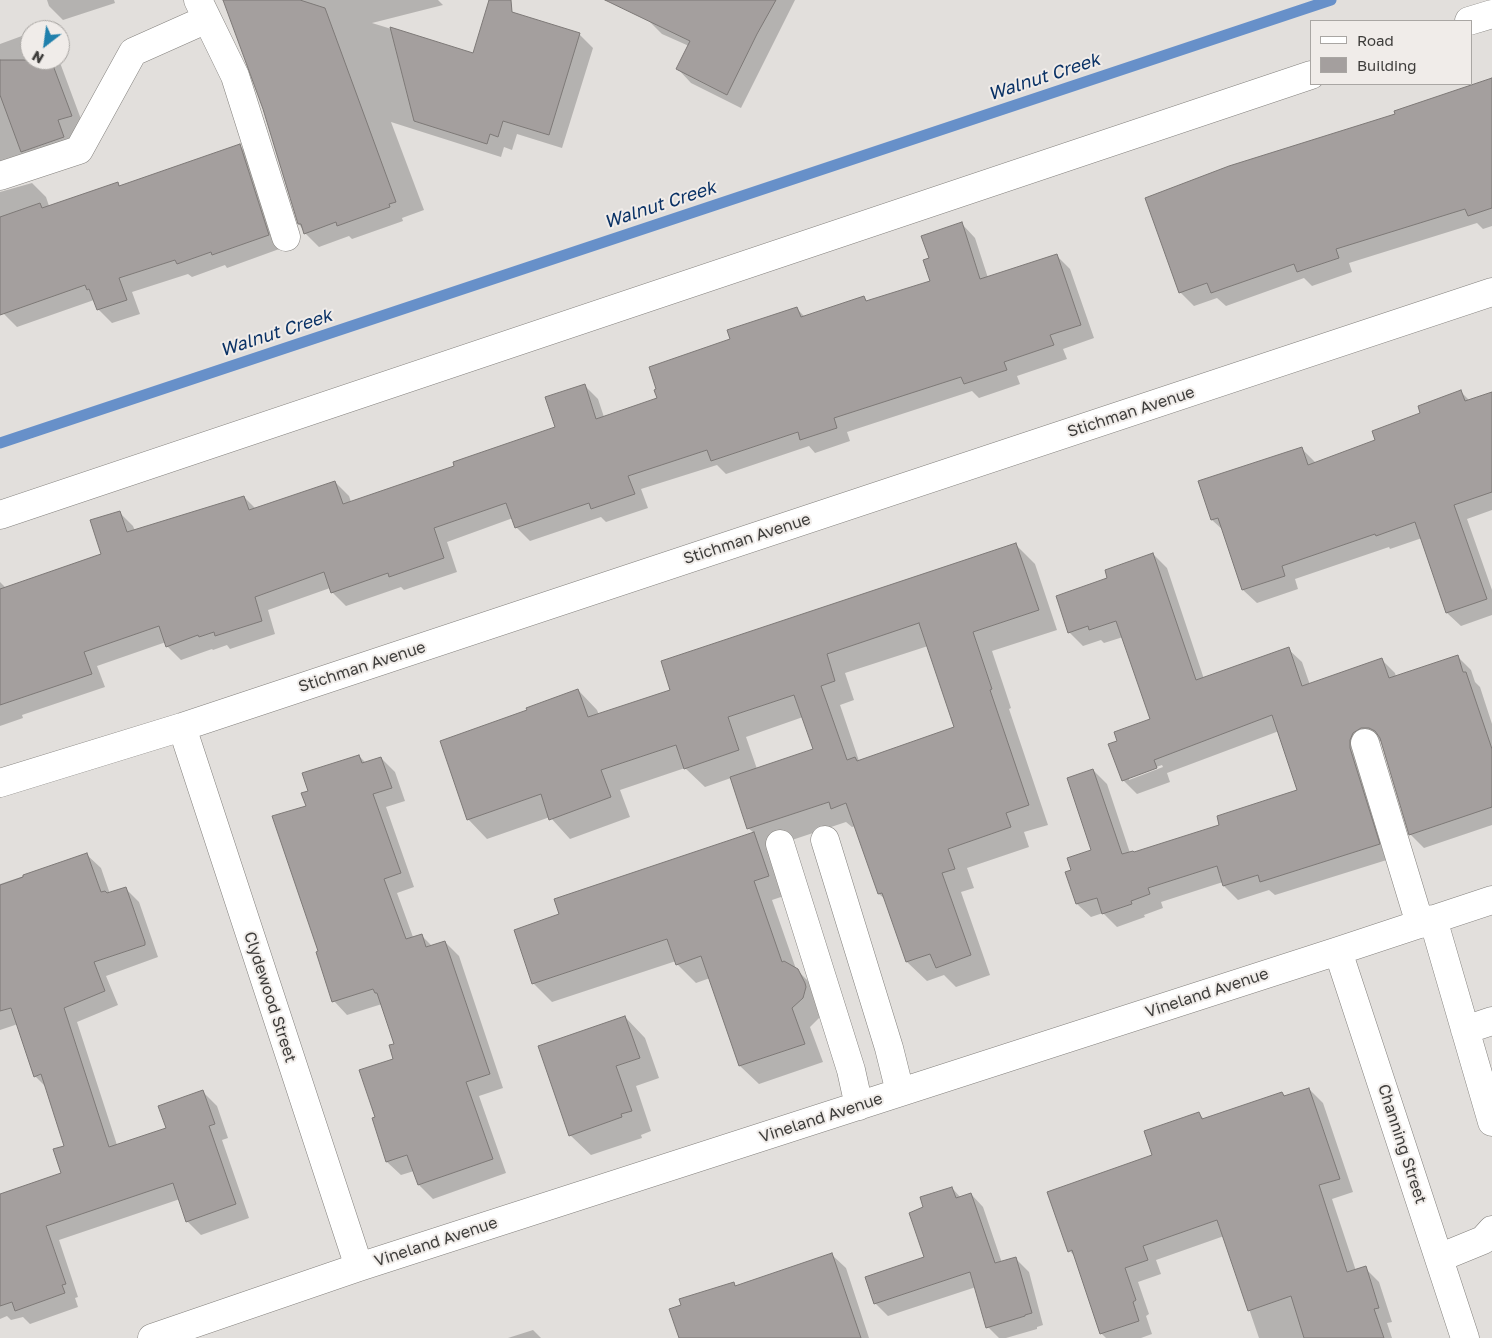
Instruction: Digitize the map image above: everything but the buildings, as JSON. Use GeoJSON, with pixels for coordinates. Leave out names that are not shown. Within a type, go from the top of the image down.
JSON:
{"type":"FeatureCollection","features":[{"type":"Feature","properties":{"kind":"street"},"geometry":{"type":"LineString","coordinates":[[0,176],[79,150],[133,52],[203,10],[235,76],[286,237]]}},
{"type":"Feature","properties":{"kind":"street"},"geometry":{"type":"LineString","coordinates":[[1472,20],[1492,14]]}},
{"type":"Feature","properties":{"kind":"street"},"geometry":{"type":"LineString","coordinates":[[0,515],[1310,74]]}},
{"type":"Feature","properties":{"kind":"street","name":"Stichman Avenue"},"geometry":{"type":"LineString","coordinates":[[0,783],[182,727],[1492,292]]}},
{"type":"Feature","properties":{"kind":"street","name":"Clydewood Street"},"geometry":{"type":"LineString","coordinates":[[182,727],[359,1267]]}},
{"type":"Feature","properties":{"kind":"street"},"geometry":{"type":"LineString","coordinates":[[1365,743],[1465,1030],[1492,1122]]}},
{"type":"Feature","properties":{"kind":"street"},"geometry":{"type":"LineString","coordinates":[[825,840],[889,1048],[900,1092]]}},
{"type":"Feature","properties":{"kind":"street"},"geometry":{"type":"LineString","coordinates":[[780,844],[851,1070],[859,1106]]}},
{"type":"Feature","properties":{"kind":"street","name":"Vineland Avenue"},"geometry":{"type":"LineString","coordinates":[[152,1338],[359,1267],[1492,900]]}},
{"type":"Feature","properties":{"kind":"street","name":"Channing Street"},"geometry":{"type":"LineString","coordinates":[[1338,951],[1465,1338]]}},
{"type":"Feature","properties":{"kind":"street"},"geometry":{"type":"LineString","coordinates":[[1465,1030],[1492,1021]]}},
{"type":"Feature","properties":{"kind":"street"},"geometry":{"type":"LineString","coordinates":[[1438,1258],[1483,1240],[1492,1230]]}},
{"type":"Feature","properties":{"kind":"waterway","name":"Walnut Creek"},"geometry":{"type":"LineString","coordinates":[[0,443],[1331,0]]}}]}
